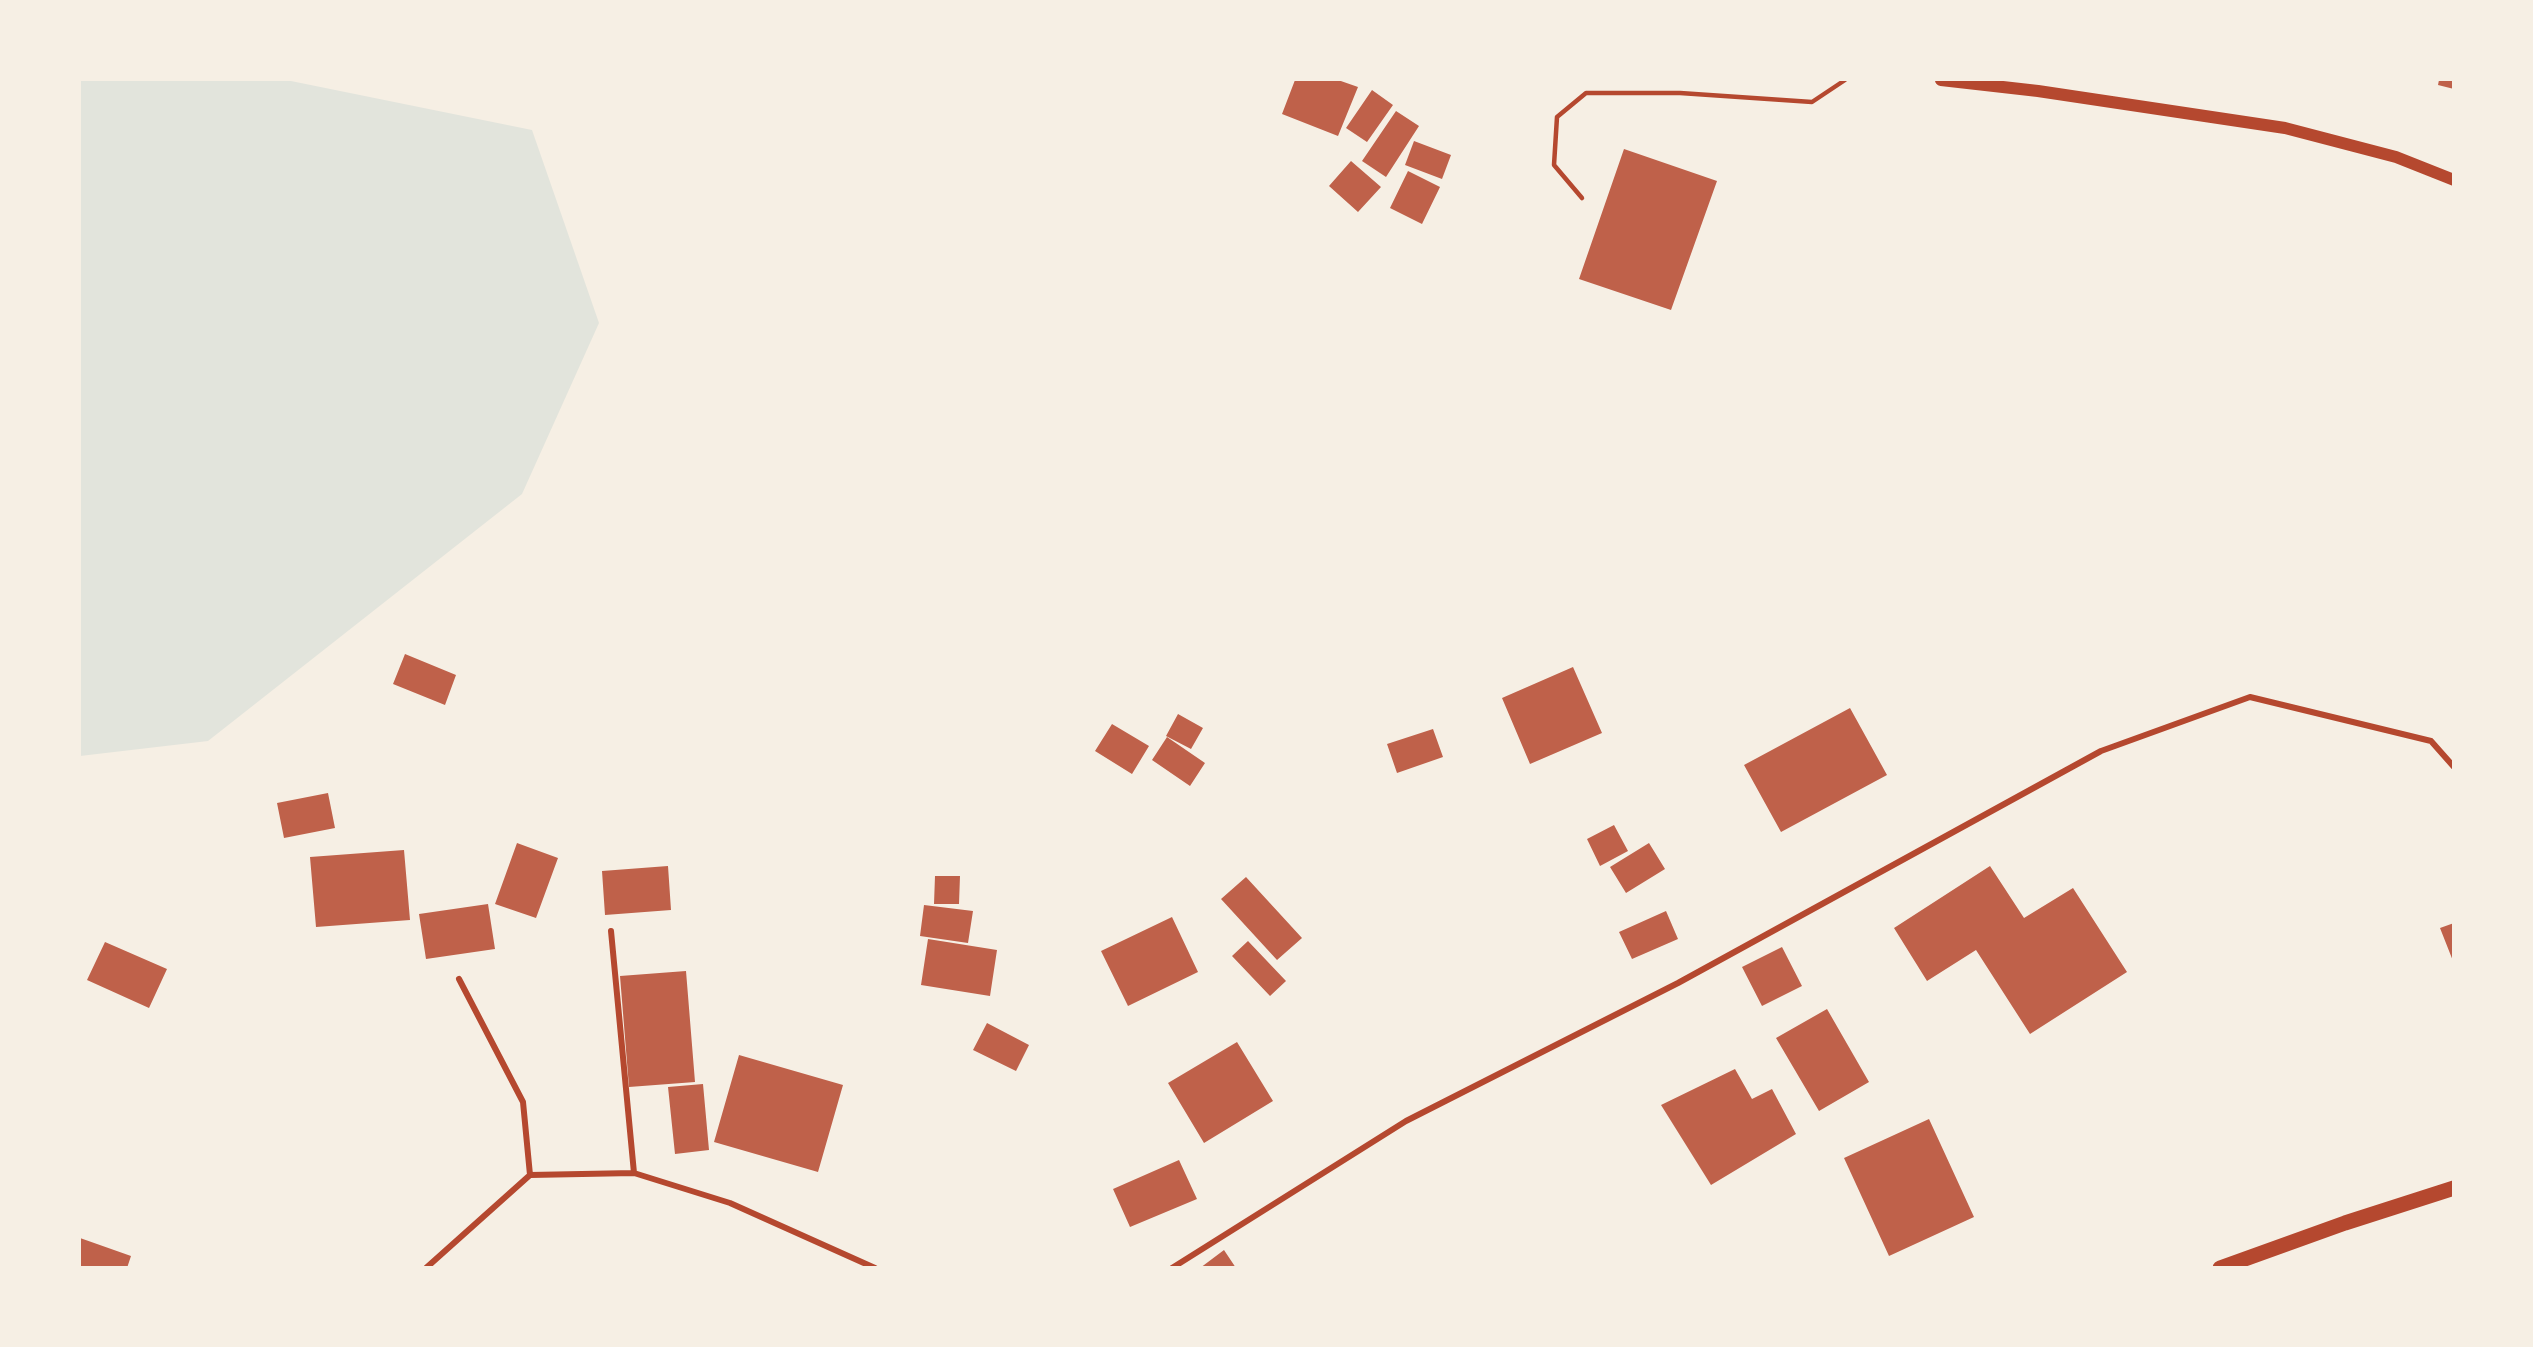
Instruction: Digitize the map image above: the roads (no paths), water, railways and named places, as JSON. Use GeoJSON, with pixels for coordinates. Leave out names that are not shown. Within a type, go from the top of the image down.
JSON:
{"type":"FeatureCollection","features":[{"type":"Feature","properties":{"kind":"main road"},"geometry":{"type":"LineString","coordinates":[[1941,80],[2038,91],[2285,128],[2396,157],[2454,180]]}},
{"type":"Feature","properties":{"kind":"main road"},"geometry":{"type":"LineString","coordinates":[[2220,1268],[2345,1223],[2454,1188]]}},
{"type":"Feature","properties":{"kind":"street"},"geometry":{"type":"LineString","coordinates":[[1172,1268],[1406,1121],[1678,983],[2101,751],[2250,697],[2431,741],[2454,767]]}},
{"type":"Feature","properties":{"kind":"street"},"geometry":{"type":"LineString","coordinates":[[611,931],[634,1173]]}},
{"type":"Feature","properties":{"kind":"street"},"geometry":{"type":"LineString","coordinates":[[459,979],[523,1102],[530,1175]]}},
{"type":"Feature","properties":{"kind":"street"},"geometry":{"type":"LineString","coordinates":[[426,1268],[530,1175],[634,1173],[730,1203],[874,1268]]}},
{"type":"Feature","properties":{"kind":"lane"},"geometry":{"type":"LineString","coordinates":[[1582,198],[1554,165],[1557,117],[1586,93],[1680,93],[1812,102],[1845,80]]}}]}
